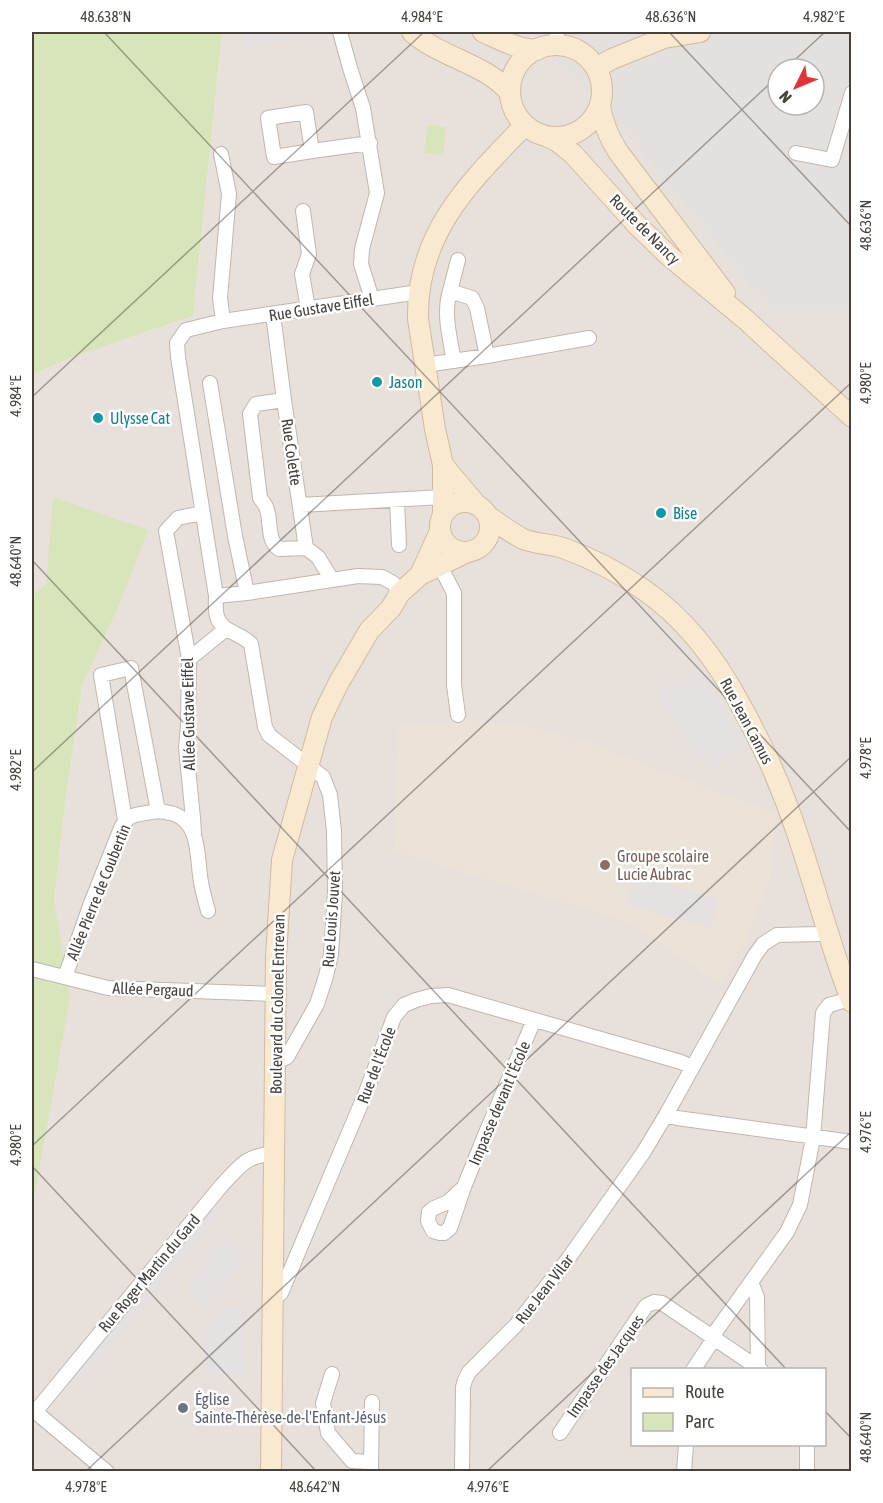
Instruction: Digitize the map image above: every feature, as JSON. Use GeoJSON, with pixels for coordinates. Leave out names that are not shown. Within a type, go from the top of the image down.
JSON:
{"type":"FeatureCollection","features":[{"type":"Feature","properties":{"kind":"street"},"geometry":{"type":"LineString","coordinates":[[340,32],[363,108],[377,193],[362,249],[361,264],[372,299]]}},
{"type":"Feature","properties":{"kind":"street"},"geometry":{"type":"LineString","coordinates":[[412,32],[440,51],[493,77],[505,86],[510,93],[514,110],[525,125],[540,134],[548,137],[564,136],[580,131],[592,120],[600,106],[602,93],[601,80],[589,59],[568,47],[550,42],[521,48],[483,32]]}},
{"type":"Feature","properties":{"kind":"street"},"geometry":{"type":"LineString","coordinates":[[596,68],[664,38],[700,32]]}},
{"type":"Feature","properties":{"kind":"street"},"geometry":{"type":"LineString","coordinates":[[510,93],[517,67],[529,54],[550,42]]}},
{"type":"Feature","properties":{"kind":"street"},"geometry":{"type":"LineString","coordinates":[[796,153],[832,160],[852,93]]}},
{"type":"Feature","properties":{"kind":"street","name":"Route de Nancy"},"geometry":{"type":"LineString","coordinates":[[600,106],[607,134],[619,153],[745,319]]}},
{"type":"Feature","properties":{"kind":"street","name":"Boulevard du Colonel Entrevan"},"geometry":{"type":"LineString","coordinates":[[420,575],[442,514],[442,465],[418,319],[419,292],[436,232],[474,178],[525,125]]}},
{"type":"Feature","properties":{"kind":"street","name":"Route de Nancy"},"geometry":{"type":"LineString","coordinates":[[548,137],[573,154],[637,225],[668,255],[745,319],[852,417]]}},
{"type":"Feature","properties":{"kind":"street"},"geometry":{"type":"LineString","coordinates":[[312,151],[370,143]]}},
{"type":"Feature","properties":{"kind":"street"},"geometry":{"type":"LineString","coordinates":[[221,154],[229,194],[220,298],[223,321],[186,330],[177,343],[178,357],[216,596],[217,616],[226,629],[247,639],[251,644],[265,727],[269,735],[309,766]]}},
{"type":"Feature","properties":{"kind":"street"},"geometry":{"type":"LineString","coordinates":[[303,212],[309,254],[302,274],[308,309]]}},
{"type":"Feature","properties":{"kind":"street"},"geometry":{"type":"LineString","coordinates":[[454,361],[449,334],[447,300],[458,260]]}},
{"type":"Feature","properties":{"kind":"street"},"geometry":{"type":"LineString","coordinates":[[450,291],[472,298],[477,308],[487,356]]}},
{"type":"Feature","properties":{"kind":"street","name":"Rue Gustave Eiffel"},"geometry":{"type":"LineString","coordinates":[[223,321],[419,292]]}},
{"type":"Feature","properties":{"kind":"street","name":"Rue Colette"},"geometry":{"type":"LineString","coordinates":[[273,314],[306,548]]}},
{"type":"Feature","properties":{"kind":"street"},"geometry":{"type":"LineString","coordinates":[[425,365],[589,338]]}},
{"type":"Feature","properties":{"kind":"street"},"geometry":{"type":"LineString","coordinates":[[210,383],[235,536],[247,593]]}},
{"type":"Feature","properties":{"kind":"street"},"geometry":{"type":"LineString","coordinates":[[284,400],[256,404],[250,414],[260,498],[266,508],[274,546],[279,549],[306,548],[318,557],[332,580]]}},
{"type":"Feature","properties":{"kind":"street","name":"Boulevard du Colonel Entrevan"},"geometry":{"type":"LineString","coordinates":[[442,465],[482,510]]}},
{"type":"Feature","properties":{"kind":"street"},"geometry":{"type":"LineString","coordinates":[[300,505],[397,500],[442,514]]}},
{"type":"Feature","properties":{"kind":"street"},"geometry":{"type":"LineString","coordinates":[[397,500],[399,545]]}},
{"type":"Feature","properties":{"kind":"street"},"geometry":{"type":"LineString","coordinates":[[466,501],[482,510],[490,527],[488,537],[475,549],[453,549],[447,544],[443,538],[442,514],[449,507],[466,501]]}},
{"type":"Feature","properties":{"kind":"street","name":"Rue Jean Camus"},"geometry":{"type":"LineString","coordinates":[[482,510],[524,539],[563,548],[626,578],[666,606],[686,625],[709,653],[751,723],[777,781],[797,833],[851,1001]]}},
{"type":"Feature","properties":{"kind":"street","name":"Allée Gustave Eiffel"},"geometry":{"type":"LineString","coordinates":[[194,833],[186,748],[189,659],[166,531],[178,518],[202,513]]}},
{"type":"Feature","properties":{"kind":"street","name":"Rue Jean Camus"},"geometry":{"type":"LineString","coordinates":[[475,549],[524,539]]}},
{"type":"Feature","properties":{"kind":"street","name":"Boulevard du Colonel Entrevan"},"geometry":{"type":"LineString","coordinates":[[271,1472],[276,957],[282,860],[322,717],[338,684],[369,632],[391,608],[400,593],[420,575],[475,549]]}},
{"type":"Feature","properties":{"kind":"street"},"geometry":{"type":"LineString","coordinates":[[440,566],[454,594],[454,686],[458,715]]}},
{"type":"Feature","properties":{"kind":"street"},"geometry":{"type":"LineString","coordinates":[[216,596],[358,576],[382,577],[393,584],[400,593]]}},
{"type":"Feature","properties":{"kind":"street"},"geometry":{"type":"LineString","coordinates":[[189,659],[226,629]]}},
{"type":"Feature","properties":{"kind":"street"},"geometry":{"type":"LineString","coordinates":[[125,820],[101,675],[131,668],[158,811],[179,816],[194,833],[200,878],[208,911]]}},
{"type":"Feature","properties":{"kind":"street","name":"Rue Louis Jouvet"},"geometry":{"type":"LineString","coordinates":[[275,1063],[287,1057],[317,1004],[331,954],[335,894],[334,831],[330,795],[323,777],[309,766]]}},
{"type":"Feature","properties":{"kind":"street","name":"Allée Pierre de Coubertin"},"geometry":{"type":"LineString","coordinates":[[64,977],[125,820],[131,816],[158,811]]}},
{"type":"Feature","properties":{"kind":"street","name":"Rue Jean Vilar"},"geometry":{"type":"LineString","coordinates":[[462,1472],[463,1398],[465,1380],[469,1372],[516,1325],[568,1259],[643,1153],[763,944],[777,935],[819,934],[827,930]]}},
{"type":"Feature","properties":{"kind":"street","name":"Allée Pergaud"},"geometry":{"type":"LineString","coordinates":[[32,969],[108,988],[276,994]]}},
{"type":"Feature","properties":{"kind":"street","name":"Rue de l'École"},"geometry":{"type":"LineString","coordinates":[[273,1300],[281,1293],[366,1092],[394,1017],[405,1005],[431,996],[448,995],[692,1066]]}},
{"type":"Feature","properties":{"kind":"street"},"geometry":{"type":"LineString","coordinates":[[694,1368],[715,1337],[716,1331],[787,1232],[800,1205],[813,1137],[823,1013],[829,1005],[851,1001]]}},
{"type":"Feature","properties":{"kind":"street","name":"Impasse devant l'École"},"geometry":{"type":"LineString","coordinates":[[464,1187],[534,1020]]}},
{"type":"Feature","properties":{"kind":"street"},"geometry":{"type":"LineString","coordinates":[[666,1115],[852,1142]]}},
{"type":"Feature","properties":{"kind":"street","name":"Rue Roger Martin du Gard"},"geometry":{"type":"LineString","coordinates":[[33,1411],[222,1185],[245,1161],[258,1155],[274,1153]]}},
{"type":"Feature","properties":{"kind":"street"},"geometry":{"type":"LineString","coordinates":[[751,1282],[757,1297],[759,1368]]}},
{"type":"Feature","properties":{"kind":"street","name":"Impasse des Jacques"},"geometry":{"type":"LineString","coordinates":[[560,1433],[646,1306],[654,1302],[662,1303],[759,1368]]}},
{"type":"Feature","properties":{"kind":"street"},"geometry":{"type":"LineString","coordinates":[[332,1374],[323,1402],[328,1433],[352,1461],[371,1467],[372,1402]]}},
{"type":"Feature","properties":{"kind":"street"},"geometry":{"type":"LineString","coordinates":[[33,1411],[107,1472]]}},
{"type":"Feature","properties":{"kind":"street"},"geometry":{"type":"LineString","coordinates":[[684,1472],[686,1446]]}},
{"type":"Feature","properties":{"kind":"street"},"geometry":{"type":"LineString","coordinates":[[807,1446],[807,1472]]}},
{"type":"Feature","properties":{"kind":"shaded area"},"geometry":{"type":"Polygon","coordinates":[[[222,32],[524,32],[529,34],[632,142],[769,311],[851,311],[851,1471],[32,1471],[32,887],[54,899],[82,686],[118,608],[147,530],[54,498],[46,586],[32,595],[32,375],[70,358],[193,316],[222,32]]]}},
{"type":"Feature","properties":{"kind":"shaded area"},"geometry":{"type":"Polygon","coordinates":[[[241,32],[332,32],[243,49],[241,32]]]}},
{"type":"Feature","properties":{"kind":"shaded area"},"geometry":{"type":"Polygon","coordinates":[[[524,32],[851,32],[851,311],[769,311],[632,142],[529,34],[524,32]]]}},
{"type":"Feature","properties":{"kind":"shaded area"},"geometry":{"type":"Polygon","coordinates":[[[699,665],[746,747],[713,768],[707,760],[700,763],[656,692],[699,665]]]}},
{"type":"Feature","properties":{"kind":"shaded area","name":"Groupe scolaire Lucie Aubrac"},"geometry":{"type":"Polygon","coordinates":[[[470,719],[531,727],[582,740],[776,814],[770,878],[748,936],[720,985],[628,922],[394,851],[399,726],[470,719]]]}},
{"type":"Feature","properties":{"kind":"shaded area"},"geometry":{"type":"Polygon","coordinates":[[[636,874],[719,899],[710,928],[627,904],[636,874]]]}},
{"type":"Feature","properties":{"kind":"shaded area"},"geometry":{"type":"Polygon","coordinates":[[[213,1205],[219,1215],[83,1380],[71,1378],[213,1205]]]}},
{"type":"Feature","properties":{"kind":"shaded area"},"geometry":{"type":"Polygon","coordinates":[[[225,1237],[240,1250],[236,1256],[243,1262],[205,1308],[189,1295],[189,1281],[225,1237]]]}},
{"type":"Feature","properties":{"kind":"shaded area"},"geometry":{"type":"Polygon","coordinates":[[[221,1308],[247,1310],[245,1373],[202,1373],[202,1327],[208,1326],[221,1308]]]}},
{"type":"Feature","properties":{"kind":"green space"},"geometry":{"type":"Polygon","coordinates":[[[32,32],[222,32],[193,316],[70,358],[32,375],[32,32]]]}},
{"type":"Feature","properties":{"kind":"green space"},"geometry":{"type":"Polygon","coordinates":[[[428,125],[446,127],[443,155],[424,153],[428,125]]]}},
{"type":"Feature","properties":{"kind":"green space"},"geometry":{"type":"Polygon","coordinates":[[[53,497],[148,530],[118,608],[82,686],[54,900],[70,997],[32,1210],[32,595],[46,585],[53,497]]]}},
{"type":"Feature","properties":{"kind":"place","name":"Jason"},"geometry":{"type":"Point","coordinates":[377,382]}},
{"type":"Feature","properties":{"kind":"place","name":"Ulysse Cat"},"geometry":{"type":"Point","coordinates":[98,418]}},
{"type":"Feature","properties":{"kind":"place","name":"Bise"},"geometry":{"type":"Point","coordinates":[661,513]}},
{"type":"Feature","properties":{"kind":"place","name":"Groupe scolaire Lucie Aubrac"},"geometry":{"type":"Point","coordinates":[605,865]}},
{"type":"Feature","properties":{"kind":"place","name":"Église Sainte-Thérèse-de-l'Enfant-Jésus"},"geometry":{"type":"Point","coordinates":[183,1408]}}]}
